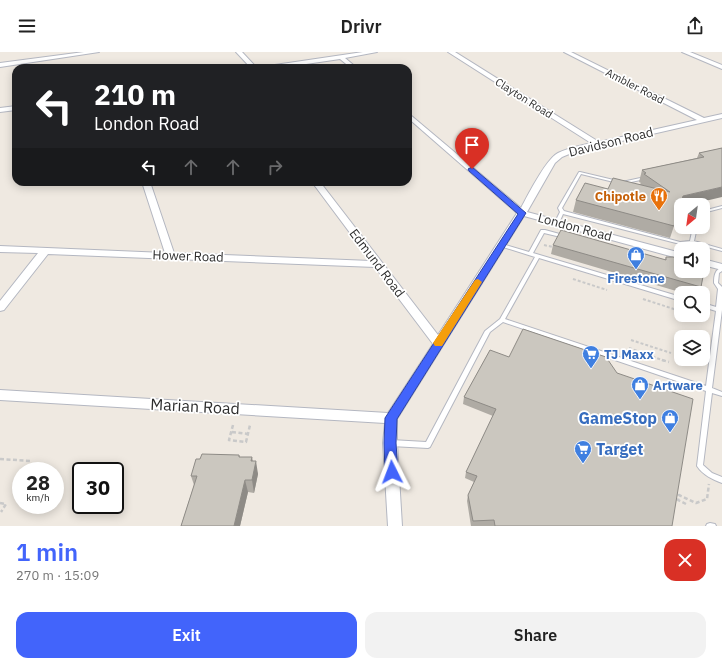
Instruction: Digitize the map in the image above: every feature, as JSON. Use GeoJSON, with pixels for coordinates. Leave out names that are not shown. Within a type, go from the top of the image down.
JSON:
{"type":"FeatureCollection","features":[{"type":"Feature","properties":{"kind":"street"},"geometry":{"type":"LineString","coordinates":[[0,65],[68,54],[96,52]]}},
{"type":"Feature","properties":{"kind":"street"},"geometry":{"type":"LineString","coordinates":[[240,52],[250,64]]}},
{"type":"Feature","properties":{"kind":"street"},"geometry":{"type":"LineString","coordinates":[[295,64],[374,52]]}},
{"type":"Feature","properties":{"kind":"street","name":"Clayton Road"},"geometry":{"type":"LineString","coordinates":[[451,52],[597,144]]}},
{"type":"Feature","properties":{"kind":"street","name":"Ambler Road"},"geometry":{"type":"LineString","coordinates":[[567,52],[703,120]]}},
{"type":"Feature","properties":{"kind":"street"},"geometry":{"type":"LineString","coordinates":[[685,52],[722,68]]}},
{"type":"Feature","properties":{"kind":"street"},"geometry":{"type":"LineString","coordinates":[[341,57],[349,64]]}},
{"type":"Feature","properties":{"kind":"street"},"geometry":{"type":"LineString","coordinates":[[0,110],[12,108]]}},
{"type":"Feature","properties":{"kind":"street","name":"Davidson Road"},"geometry":{"type":"LineString","coordinates":[[395,526],[390,443],[391,418],[502,245],[552,162],[559,155],[597,144],[722,116]]}},
{"type":"Feature","properties":{"kind":"street","name":"London Road"},"geometry":{"type":"LineString","coordinates":[[412,118],[522,213],[674,254]]}},
{"type":"Feature","properties":{"kind":"street"},"geometry":{"type":"LineString","coordinates":[[147,186],[170,255]]}},
{"type":"Feature","properties":{"kind":"street","name":"Edmund Road"},"geometry":{"type":"LineString","coordinates":[[319,186],[438,343]]}},
{"type":"Feature","properties":{"kind":"street","name":"Hower Road"},"geometry":{"type":"LineString","coordinates":[[0,249],[377,264]]}},
{"type":"Feature","properties":{"kind":"street"},"geometry":{"type":"LineString","coordinates":[[0,308],[45,251]]}},
{"type":"Feature","properties":{"kind":"street"},"geometry":{"type":"LineString","coordinates":[[710,264],[722,268]]}},
{"type":"Feature","properties":{"kind":"street","name":"Marian Road"},"geometry":{"type":"LineString","coordinates":[[0,395],[391,418]]}},
{"type":"Feature","properties":{"kind":"lane"},"geometry":{"type":"LineString","coordinates":[[557,222],[562,212],[560,208],[580,173],[622,183],[651,176]]}},
{"type":"Feature","properties":{"kind":"lane"},"geometry":{"type":"LineString","coordinates":[[710,210],[722,207]]}},
{"type":"Feature","properties":{"kind":"lane"},"geometry":{"type":"LineString","coordinates":[[562,212],[676,242]]}},
{"type":"Feature","properties":{"kind":"lane"},"geometry":{"type":"LineString","coordinates":[[530,254],[543,231],[574,240]]}},
{"type":"Feature","properties":{"kind":"lane"},"geometry":{"type":"LineString","coordinates":[[692,242],[694,234]]}},
{"type":"Feature","properties":{"kind":"lane"},"geometry":{"type":"LineString","coordinates":[[502,245],[674,296]]}},
{"type":"Feature","properties":{"kind":"lane"},"geometry":{"type":"LineString","coordinates":[[710,247],[722,250]]}},
{"type":"Feature","properties":{"kind":"lane"},"geometry":{"type":"LineString","coordinates":[[390,443],[428,445],[488,331],[502,320],[538,256]]}},
{"type":"Feature","properties":{"kind":"lane"},"geometry":{"type":"LineString","coordinates":[[722,268],[717,273],[716,282],[722,289],[700,466],[710,475],[722,480]]}},
{"type":"Feature","properties":{"kind":"lane"},"geometry":{"type":"LineString","coordinates":[[710,307],[719,310]]}},
{"type":"Feature","properties":{"kind":"lane"},"geometry":{"type":"LineString","coordinates":[[502,320],[722,394]]}},
{"type":"Feature","properties":{"kind":"path"},"geometry":{"type":"LineString","coordinates":[[573,279],[607,290]]}},
{"type":"Feature","properties":{"kind":"path"},"geometry":{"type":"LineString","coordinates":[[643,299],[674,309]]}},
{"type":"Feature","properties":{"kind":"path"},"geometry":{"type":"LineString","coordinates":[[631,340],[671,353]]}},
{"type":"Feature","properties":{"kind":"path"},"geometry":{"type":"LineString","coordinates":[[629,348],[669,362]]}},
{"type":"Feature","properties":{"kind":"path"},"geometry":{"type":"LineString","coordinates":[[233,425],[229,440],[238,442],[246,442],[250,425]]}},
{"type":"Feature","properties":{"kind":"path"},"geometry":{"type":"LineString","coordinates":[[231,432],[248,434]]}},
{"type":"Feature","properties":{"kind":"path"},"geometry":{"type":"LineString","coordinates":[[0,459],[31,461]]}},
{"type":"Feature","properties":{"kind":"path"},"geometry":{"type":"LineString","coordinates":[[686,504],[678,500],[679,495],[696,503],[707,499],[710,475]]}},
{"type":"Feature","properties":{"kind":"path"},"geometry":{"type":"LineString","coordinates":[[0,503],[6,504],[2,512]]}},
{"type":"Feature","properties":{"kind":"building"},"geometry":{"type":"Polygon","coordinates":[[[722,148],[722,187],[683,196],[682,198],[674,198],[674,226],[576,200],[585,183],[608,189],[613,178],[670,192],[644,174],[646,173],[642,170],[704,157],[699,153],[722,148]]]}},
{"type":"Feature","properties":{"kind":"building"},"geometry":{"type":"Polygon","coordinates":[[[561,230],[666,260],[666,257],[674,257],[674,278],[703,278],[701,286],[697,286],[553,245],[561,230]]]}},
{"type":"Feature","properties":{"kind":"building"},"geometry":{"type":"Polygon","coordinates":[[[523,329],[606,357],[617,373],[693,399],[672,526],[495,526],[494,520],[473,521],[468,495],[477,476],[466,472],[496,409],[464,397],[490,350],[509,357],[523,329]]]}},
{"type":"Feature","properties":{"kind":"building"},"geometry":{"type":"Polygon","coordinates":[[[202,454],[239,455],[239,457],[252,457],[251,461],[256,461],[252,480],[245,480],[234,526],[181,526],[197,476],[191,476],[196,459],[200,459],[202,454]]]}},
{"type":"Feature","properties":{"kind":"slow traffic"},"geometry":{"type":"LineString","coordinates":[[438,343],[478,282]]}},
{"type":"Feature","properties":{"kind":"place","name":"Chipotle"},"geometry":{"type":"Point","coordinates":[659,211]}},
{"type":"Feature","properties":{"kind":"place","name":"Firestone"},"geometry":{"type":"Point","coordinates":[636,270]}},
{"type":"Feature","properties":{"kind":"place","name":"TJ Maxx"},"geometry":{"type":"Point","coordinates":[591,369]}},
{"type":"Feature","properties":{"kind":"place","name":"Artware"},"geometry":{"type":"Point","coordinates":[640,400]}},
{"type":"Feature","properties":{"kind":"place","name":"GameStop"},"geometry":{"type":"Point","coordinates":[670,433]}},
{"type":"Feature","properties":{"kind":"place","name":"Target"},"geometry":{"type":"Point","coordinates":[583,464]}},
{"type":"Feature","properties":{"kind":"route"},"geometry":{"type":"LineString","coordinates":[[392,472],[390,443],[391,418],[522,213],[472,169]]}}]}
